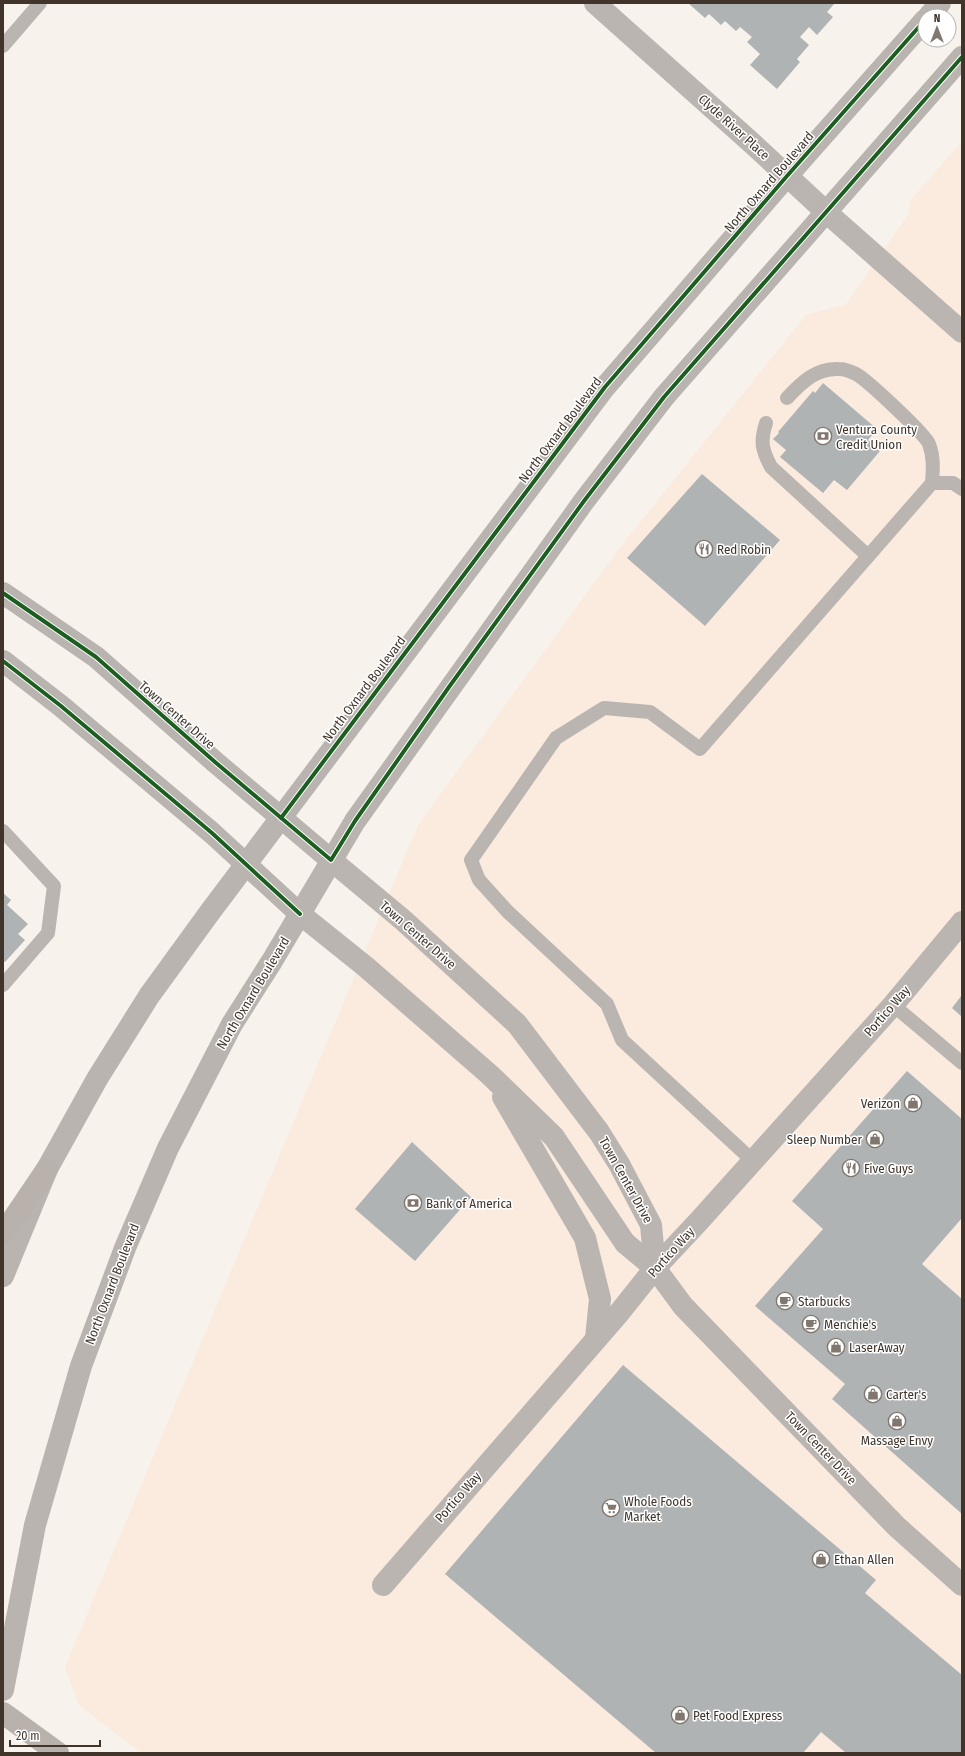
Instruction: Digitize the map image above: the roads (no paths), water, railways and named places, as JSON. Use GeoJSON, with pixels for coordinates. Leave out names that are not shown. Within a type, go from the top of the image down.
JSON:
{"type":"FeatureCollection","features":[{"type":"Feature","properties":{"kind":"highway"},"geometry":{"type":"LineString","coordinates":[[3,1234],[47,1169]]}},
{"type":"Feature","properties":{"kind":"highway"},"geometry":{"type":"LineString","coordinates":[[3,1713],[58,1753]]}},
{"type":"Feature","properties":{"kind":"main road","name":"North Oxnard Boulevard"},"geometry":{"type":"LineString","coordinates":[[3,1276],[47,1169],[97,1079],[148,996],[246,863],[605,387],[787,176],[917,29]]}},
{"type":"Feature","properties":{"kind":"main road","name":"North Oxnard Boulevard"},"geometry":{"type":"LineString","coordinates":[[3,1690],[35,1525],[54,1455],[81,1366],[125,1248],[168,1148],[232,1024],[272,961],[354,821],[584,501],[664,397],[962,57]]}},
{"type":"Feature","properties":{"kind":"main road","name":"Town Center Drive"},"geometry":{"type":"LineString","coordinates":[[3,593],[96,657],[331,860]]}},
{"type":"Feature","properties":{"kind":"main road","name":"Town Center Drive"},"geometry":{"type":"LineString","coordinates":[[3,661],[12,666],[61,706],[246,863],[300,914]]}},
{"type":"Feature","properties":{"kind":"street","name":"Clyde River Place"},"geometry":{"type":"LineString","coordinates":[[596,3],[826,212],[962,332]]}},
{"type":"Feature","properties":{"kind":"street","name":"Town Center Drive"},"geometry":{"type":"LineString","coordinates":[[331,860],[403,920],[517,1024],[599,1132],[619,1164],[651,1225],[655,1268]]}},
{"type":"Feature","properties":{"kind":"street","name":"Town Center Drive"},"geometry":{"type":"LineString","coordinates":[[300,914],[366,967],[490,1075],[554,1137],[625,1243],[655,1268],[683,1306],[896,1526],[962,1585]]}},
{"type":"Feature","properties":{"kind":"street","name":"Portico Way"},"geometry":{"type":"LineString","coordinates":[[383,1585],[655,1268],[893,1005],[962,922]]}},
{"type":"Feature","properties":{"kind":"street","name":"Town Center Drive"},"geometry":{"type":"LineString","coordinates":[[490,1075],[585,1238],[600,1299],[596,1338]]}},
{"type":"Feature","properties":{"kind":"lane"},"geometry":{"type":"LineString","coordinates":[[3,46],[40,3]]}},
{"type":"Feature","properties":{"kind":"lane"},"geometry":{"type":"LineString","coordinates":[[753,1161],[622,1040],[607,1004],[508,912],[479,880],[471,860],[556,738],[604,708],[650,712],[700,749],[932,483],[934,463],[928,442],[915,426],[857,374],[840,369],[820,371],[803,381],[788,398]]}},
{"type":"Feature","properties":{"kind":"lane"},"geometry":{"type":"LineString","coordinates":[[766,423],[762,437],[764,454],[771,467],[868,556]]}},
{"type":"Feature","properties":{"kind":"lane"},"geometry":{"type":"LineString","coordinates":[[932,483],[953,483],[962,489]]}},
{"type":"Feature","properties":{"kind":"lane"},"geometry":{"type":"LineString","coordinates":[[3,831],[54,886],[48,934],[3,985]]}},
{"type":"Feature","properties":{"kind":"lane"},"geometry":{"type":"LineString","coordinates":[[893,1005],[962,1063]]}},
{"type":"Feature","properties":{"kind":"place","name":"Ventura County Credit Union"},"geometry":{"type":"Point","coordinates":[823,436]}},
{"type":"Feature","properties":{"kind":"place","name":"Red Robin"},"geometry":{"type":"Point","coordinates":[704,549]}},
{"type":"Feature","properties":{"kind":"place","name":"Verizon"},"geometry":{"type":"Point","coordinates":[913,1103]}},
{"type":"Feature","properties":{"kind":"place","name":"Sleep Number"},"geometry":{"type":"Point","coordinates":[875,1139]}},
{"type":"Feature","properties":{"kind":"place","name":"Five Guys"},"geometry":{"type":"Point","coordinates":[851,1168]}},
{"type":"Feature","properties":{"kind":"place","name":"Bank of America"},"geometry":{"type":"Point","coordinates":[413,1203]}},
{"type":"Feature","properties":{"kind":"place","name":"Starbucks"},"geometry":{"type":"Point","coordinates":[785,1301]}},
{"type":"Feature","properties":{"kind":"place","name":"Menchie's"},"geometry":{"type":"Point","coordinates":[811,1324]}},
{"type":"Feature","properties":{"kind":"place","name":"LaserAway"},"geometry":{"type":"Point","coordinates":[836,1347]}},
{"type":"Feature","properties":{"kind":"place","name":"Carter's"},"geometry":{"type":"Point","coordinates":[873,1394]}},
{"type":"Feature","properties":{"kind":"place","name":"Massage Envy"},"geometry":{"type":"Point","coordinates":[897,1421]}},
{"type":"Feature","properties":{"kind":"place","name":"Whole Foods Market"},"geometry":{"type":"Point","coordinates":[611,1508]}},
{"type":"Feature","properties":{"kind":"place","name":"Ethan Allen"},"geometry":{"type":"Point","coordinates":[821,1559]}},
{"type":"Feature","properties":{"kind":"place","name":"Pet Food Express"},"geometry":{"type":"Point","coordinates":[680,1715]}}]}
